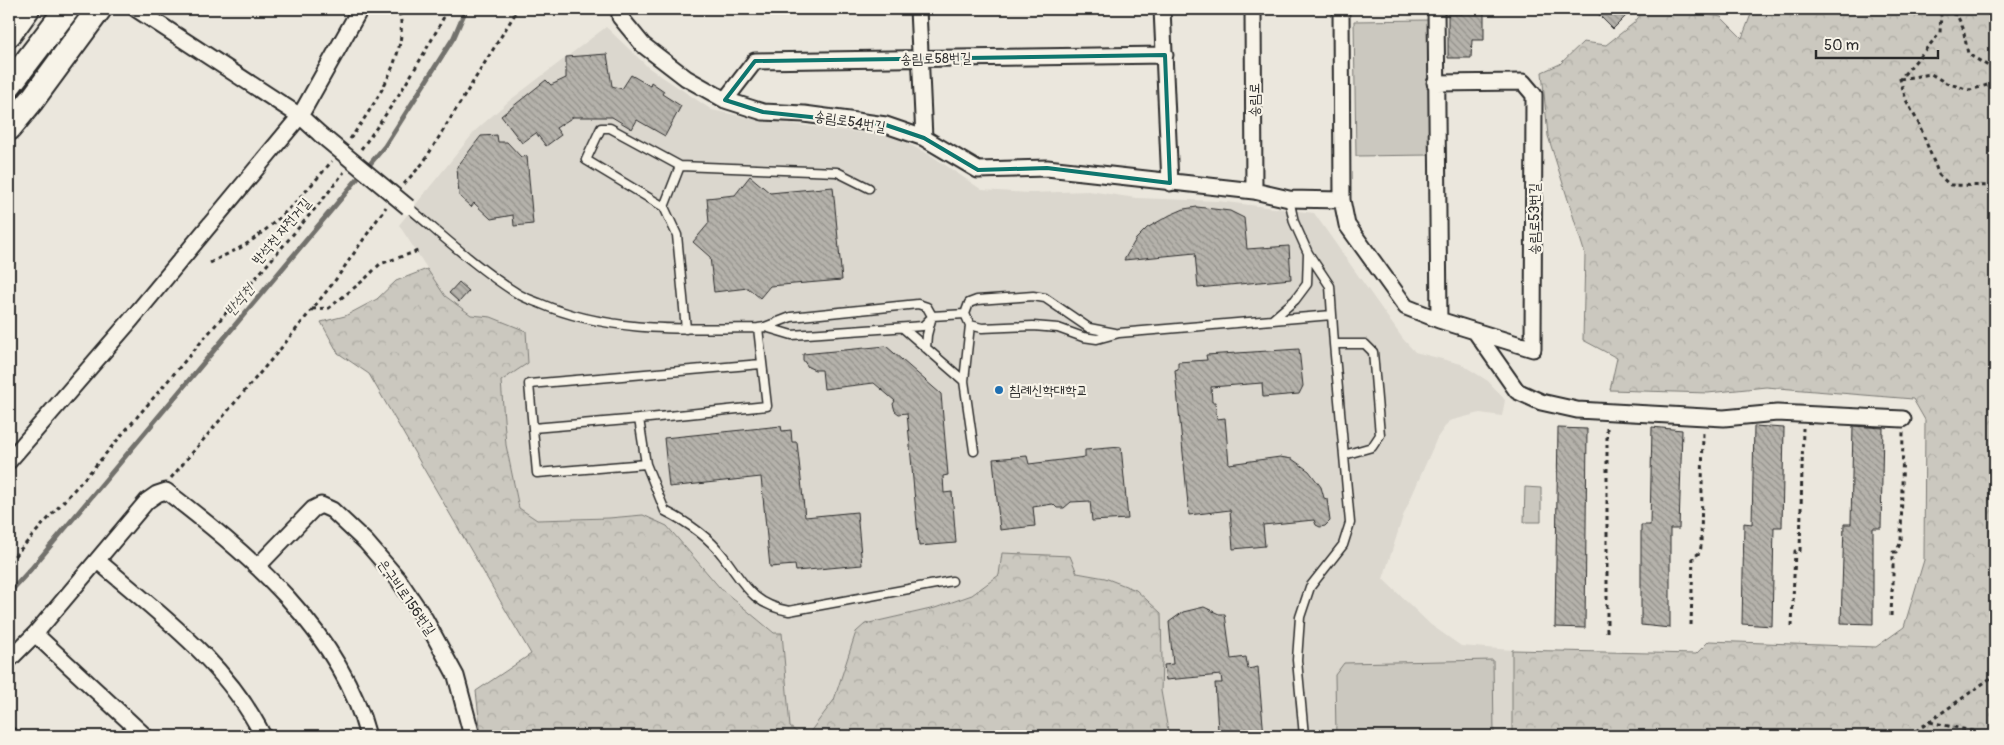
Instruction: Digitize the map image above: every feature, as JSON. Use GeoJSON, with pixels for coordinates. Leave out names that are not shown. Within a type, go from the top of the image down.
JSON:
{"type":"FeatureCollection","features":[{"type":"Feature","properties":{"kind":"main road"},"geometry":{"type":"LineString","coordinates":[[9,34],[28,9]]}},
{"type":"Feature","properties":{"kind":"main road"},"geometry":{"type":"LineString","coordinates":[[9,85],[67,9]]}},
{"type":"Feature","properties":{"kind":"main road"},"geometry":{"type":"LineString","coordinates":[[9,128],[99,9]]}},
{"type":"Feature","properties":{"kind":"street"},"geometry":{"type":"LineString","coordinates":[[136,9],[300,116],[408,207]]}},
{"type":"Feature","properties":{"kind":"street"},"geometry":{"type":"LineString","coordinates":[[9,461],[130,321],[300,116],[360,9]]}},
{"type":"Feature","properties":{"kind":"street","name":"송림로54번길"},"geometry":{"type":"LineString","coordinates":[[620,9],[620,17],[643,45],[686,78],[725,100],[763,112],[804,114],[886,125],[924,138],[978,170],[1047,168],[1254,191]]}},
{"type":"Feature","properties":{"kind":"street"},"geometry":{"type":"LineString","coordinates":[[918,9],[924,138]]}},
{"type":"Feature","properties":{"kind":"street"},"geometry":{"type":"LineString","coordinates":[[1162,9],[1170,183]]}},
{"type":"Feature","properties":{"kind":"street","name":"송림로"},"geometry":{"type":"LineString","coordinates":[[1253,9],[1254,191]]}},
{"type":"Feature","properties":{"kind":"street","name":"송림로53번길"},"geometry":{"type":"LineString","coordinates":[[1341,9],[1342,200],[1346,225],[1406,307],[1439,320],[1533,349],[1534,95],[1523,82],[1435,83]]}},
{"type":"Feature","properties":{"kind":"street"},"geometry":{"type":"LineString","coordinates":[[1436,9],[1435,83],[1439,320]]}},
{"type":"Feature","properties":{"kind":"street","name":"송림로58번길"},"geometry":{"type":"LineString","coordinates":[[725,100],[755,61],[1165,55]]}},
{"type":"Feature","properties":{"kind":"street"},"geometry":{"type":"LineString","coordinates":[[1254,191],[1289,199],[1342,200]]}},
{"type":"Feature","properties":{"kind":"street"},"geometry":{"type":"LineString","coordinates":[[1475,331],[1517,391],[1541,402],[1577,410],[1724,418],[1803,414],[1903,419]]}},
{"type":"Feature","properties":{"kind":"street"},"geometry":{"type":"LineString","coordinates":[[9,660],[98,561],[147,502],[157,494],[166,491],[257,567],[320,638],[355,698],[368,736]]}},
{"type":"Feature","properties":{"kind":"street","name":"은구비로156번길"},"geometry":{"type":"LineString","coordinates":[[257,567],[313,509],[321,506],[332,510],[366,542],[398,579],[425,619],[456,676],[472,736]]}},
{"type":"Feature","properties":{"kind":"street"},"geometry":{"type":"LineString","coordinates":[[98,561],[210,660],[237,692],[253,715],[263,736]]}},
{"type":"Feature","properties":{"kind":"street"},"geometry":{"type":"LineString","coordinates":[[34,634],[145,736]]}},
{"type":"Feature","properties":{"kind":"lane"},"geometry":{"type":"LineString","coordinates":[[686,329],[677,235],[664,207],[586,160],[601,128],[610,128],[680,166],[837,172],[869,188]]}},
{"type":"Feature","properties":{"kind":"lane"},"geometry":{"type":"LineString","coordinates":[[664,207],[680,166]]}},
{"type":"Feature","properties":{"kind":"lane"},"geometry":{"type":"LineString","coordinates":[[1289,199],[1294,222],[1308,253],[1330,286],[1350,523],[1343,545],[1310,587],[1300,616],[1297,660],[1304,736]]}},
{"type":"Feature","properties":{"kind":"lane"},"geometry":{"type":"LineString","coordinates":[[408,207],[516,293],[562,313],[592,320],[631,326],[686,329],[762,327],[792,335],[923,326],[932,316],[965,314]]}},
{"type":"Feature","properties":{"kind":"lane"},"geometry":{"type":"LineString","coordinates":[[1272,320],[1295,300],[1307,284],[1308,253]]}},
{"type":"Feature","properties":{"kind":"lane"},"geometry":{"type":"LineString","coordinates":[[974,451],[964,381],[970,325],[965,314],[969,303],[977,300],[1033,296],[1045,298],[1090,328],[1119,333]]}},
{"type":"Feature","properties":{"kind":"lane"},"geometry":{"type":"LineString","coordinates":[[762,327],[790,317],[918,304],[927,307],[932,316],[927,334],[926,348]]}},
{"type":"Feature","properties":{"kind":"lane"},"geometry":{"type":"LineString","coordinates":[[970,325],[982,328],[1033,326],[1058,328],[1083,337],[1097,338],[1119,333],[1332,315]]}},
{"type":"Feature","properties":{"kind":"lane"},"geometry":{"type":"LineString","coordinates":[[533,428],[766,406],[761,364],[762,327]]}},
{"type":"Feature","properties":{"kind":"lane"},"geometry":{"type":"LineString","coordinates":[[903,328],[964,381]]}},
{"type":"Feature","properties":{"kind":"lane"},"geometry":{"type":"LineString","coordinates":[[1334,344],[1365,344],[1373,352],[1380,435],[1372,447],[1344,454]]}},
{"type":"Feature","properties":{"kind":"lane"},"geometry":{"type":"LineString","coordinates":[[646,464],[537,473],[529,384],[761,364]]}},
{"type":"Feature","properties":{"kind":"lane"},"geometry":{"type":"LineString","coordinates":[[639,419],[646,464],[665,511],[685,521],[706,538],[753,595],[771,608],[788,611],[952,582]]}},
{"type":"Feature","properties":{"kind":"path"},"geometry":{"type":"LineString","coordinates":[[356,156],[379,125],[428,50],[448,9]]}},
{"type":"Feature","properties":{"kind":"path"},"geometry":{"type":"LineString","coordinates":[[400,189],[423,163],[518,9]]}},
{"type":"Feature","properties":{"kind":"path"},"geometry":{"type":"LineString","coordinates":[[1900,79],[1940,33],[1942,12],[1957,15],[1963,28],[1968,54],[1990,68],[1995,67]]}},
{"type":"Feature","properties":{"kind":"path"},"geometry":{"type":"LineString","coordinates":[[1900,79],[1930,74],[1946,83],[1970,90],[1991,84],[1995,79]]}},
{"type":"Feature","properties":{"kind":"path"},"geometry":{"type":"LineString","coordinates":[[1900,79],[1906,100],[1920,124],[1939,175],[1950,185],[1995,186]]}},
{"type":"Feature","properties":{"kind":"path","name":"반석천 자전거길"},"geometry":{"type":"LineString","coordinates":[[9,562],[91,471],[345,171]]}},
{"type":"Feature","properties":{"kind":"path"},"geometry":{"type":"LineString","coordinates":[[166,491],[168,481],[334,282],[389,203]]}},
{"type":"Feature","properties":{"kind":"path"},"geometry":{"type":"LineString","coordinates":[[312,310],[329,308],[365,279],[380,264],[418,251]]}},
{"type":"Feature","properties":{"kind":"path"},"geometry":{"type":"LineString","coordinates":[[1607,411],[1607,632]]}},
{"type":"Feature","properties":{"kind":"path"},"geometry":{"type":"LineString","coordinates":[[1792,626],[1795,551],[1800,551],[1803,414]]}},
{"type":"Feature","properties":{"kind":"path"},"geometry":{"type":"LineString","coordinates":[[1691,625],[1693,556],[1697,555],[1700,551],[1701,544],[1703,416]]}},
{"type":"Feature","properties":{"kind":"path"},"geometry":{"type":"LineString","coordinates":[[1891,616],[1892,590],[1894,587],[1893,552],[1896,552],[1901,542],[1903,419]]}},
{"type":"Feature","properties":{"kind":"path"},"geometry":{"type":"LineString","coordinates":[[1909,736],[1995,674]]}},
{"type":"Feature","properties":{"kind":"path"},"geometry":{"type":"LineString","coordinates":[[1930,722],[1995,736]]}},
{"type":"Feature","properties":{"kind":"highlighted area"},"geometry":{"type":"Polygon","coordinates":[[[1165,55],[1170,183],[1047,168],[978,170],[924,138],[886,125],[763,112],[725,100],[755,61],[1165,55]]]}},
{"type":"Feature","properties":{"kind":"shaded area","name":"침례신학대학교"},"geometry":{"type":"Polygon","coordinates":[[[606,27],[649,68],[712,110],[759,120],[895,137],[932,156],[982,190],[1029,193],[1089,191],[1136,198],[1218,201],[1314,213],[1403,339],[1415,352],[1461,364],[1488,381],[1505,400],[1502,416],[1480,413],[1449,421],[1437,438],[1403,516],[1383,579],[1431,625],[1461,646],[1512,650],[1512,736],[1169,736],[1161,691],[1160,612],[1105,578],[1077,573],[1002,553],[999,575],[972,595],[935,608],[865,624],[856,633],[834,700],[807,736],[802,736],[790,727],[782,633],[774,633],[720,588],[667,526],[643,515],[537,520],[519,508],[506,445],[501,381],[528,363],[491,317],[471,315],[445,296],[399,225],[476,130],[509,101],[606,27]]]}},
{"type":"Feature","properties":{"kind":"green space"},"geometry":{"type":"Polygon","coordinates":[[[1645,9],[1680,9],[1721,17],[1742,38],[1753,9],[1995,9],[1995,736],[1928,732],[1923,736],[1512,736],[1512,650],[1696,654],[1709,641],[1876,647],[1904,627],[1924,560],[1925,420],[1913,399],[1766,387],[1708,393],[1610,390],[1617,358],[1583,340],[1585,254],[1548,136],[1542,72],[1560,64],[1583,42],[1606,45],[1634,23],[1645,9]]]}},
{"type":"Feature","properties":{"kind":"green space"},"geometry":{"type":"Polygon","coordinates":[[[1428,20],[1430,155],[1356,156],[1354,21],[1428,20]]]}},
{"type":"Feature","properties":{"kind":"green space"},"geometry":{"type":"Polygon","coordinates":[[[427,269],[445,296],[471,315],[491,317],[526,331],[528,363],[501,381],[506,445],[519,508],[537,520],[643,515],[667,526],[720,588],[774,633],[782,633],[790,727],[802,736],[481,736],[476,691],[531,654],[369,374],[338,353],[321,322],[345,316],[377,299],[396,281],[427,269]]]}},
{"type":"Feature","properties":{"kind":"green space"},"geometry":{"type":"Polygon","coordinates":[[[1525,487],[1541,488],[1541,522],[1524,522],[1525,487]]]}},
{"type":"Feature","properties":{"kind":"green space"},"geometry":{"type":"Polygon","coordinates":[[[1002,553],[1070,556],[1077,573],[1105,578],[1136,590],[1161,613],[1161,691],[1169,736],[807,736],[834,700],[856,632],[865,624],[935,608],[972,595],[999,575],[1002,553]]]}},
{"type":"Feature","properties":{"kind":"green space"},"geometry":{"type":"Polygon","coordinates":[[[1493,660],[1494,736],[1336,736],[1335,675],[1344,663],[1493,660]]]}},
{"type":"Feature","properties":{"kind":"building"},"geometry":{"type":"Polygon","coordinates":[[[1462,9],[1484,9],[1484,40],[1472,40],[1471,58],[1448,58],[1448,14],[1462,14],[1462,9]]]}},
{"type":"Feature","properties":{"kind":"building"},"geometry":{"type":"Polygon","coordinates":[[[1593,9],[1633,9],[1613,29],[1593,9]]]}},
{"type":"Feature","properties":{"kind":"building"},"geometry":{"type":"Polygon","coordinates":[[[607,54],[612,86],[622,89],[631,75],[650,86],[651,82],[664,91],[662,94],[681,106],[665,136],[637,120],[632,129],[612,117],[573,117],[556,128],[561,135],[546,146],[536,133],[522,143],[501,116],[546,80],[551,85],[566,78],[566,57],[607,54]]]}},
{"type":"Feature","properties":{"kind":"building"},"geometry":{"type":"Polygon","coordinates":[[[497,135],[498,142],[507,142],[521,157],[527,156],[533,224],[514,226],[513,215],[491,219],[474,203],[471,207],[459,196],[457,167],[481,136],[497,135]]]}},
{"type":"Feature","properties":{"kind":"building"},"geometry":{"type":"Polygon","coordinates":[[[750,176],[770,193],[833,187],[842,280],[770,286],[760,298],[748,288],[714,292],[710,257],[693,242],[709,223],[707,198],[735,195],[750,176]]]}},
{"type":"Feature","properties":{"kind":"building"},"geometry":{"type":"Polygon","coordinates":[[[1197,207],[1230,211],[1244,218],[1247,249],[1289,246],[1291,279],[1198,288],[1195,253],[1124,260],[1136,239],[1147,228],[1184,209],[1197,207]]]}},
{"type":"Feature","properties":{"kind":"building"},"geometry":{"type":"Polygon","coordinates":[[[459,282],[469,291],[459,302],[449,293],[459,282]]]}},
{"type":"Feature","properties":{"kind":"building"},"geometry":{"type":"Polygon","coordinates":[[[886,346],[941,394],[948,475],[943,476],[944,493],[952,492],[956,543],[919,546],[907,413],[899,414],[895,411],[893,404],[895,401],[874,383],[824,389],[822,370],[808,367],[803,360],[803,354],[886,346]]]}},
{"type":"Feature","properties":{"kind":"building"},"geometry":{"type":"Polygon","coordinates":[[[1299,349],[1303,386],[1299,394],[1263,397],[1262,383],[1211,387],[1212,402],[1215,402],[1217,419],[1225,418],[1229,464],[1280,457],[1292,459],[1309,471],[1321,487],[1324,498],[1327,499],[1330,521],[1325,526],[1320,527],[1316,525],[1314,520],[1263,525],[1265,546],[1233,549],[1230,510],[1189,515],[1175,370],[1178,369],[1178,362],[1207,360],[1206,355],[1299,349]]]}},
{"type":"Feature","properties":{"kind":"building"},"geometry":{"type":"Polygon","coordinates":[[[781,426],[782,431],[791,430],[792,442],[797,442],[805,517],[857,512],[862,565],[796,571],[795,565],[770,567],[761,477],[669,487],[664,438],[781,426]]]}},
{"type":"Feature","properties":{"kind":"building"},"geometry":{"type":"Polygon","coordinates":[[[1754,426],[1784,428],[1782,527],[1774,527],[1772,626],[1742,624],[1744,523],[1752,524],[1754,426]]]}},
{"type":"Feature","properties":{"kind":"building"},"geometry":{"type":"Polygon","coordinates":[[[1853,426],[1883,428],[1881,528],[1873,528],[1873,624],[1841,623],[1844,524],[1851,524],[1853,426]]]}},
{"type":"Feature","properties":{"kind":"building"},"geometry":{"type":"Polygon","coordinates":[[[1652,427],[1682,430],[1679,529],[1670,529],[1670,628],[1641,625],[1641,525],[1650,525],[1652,427]]]}},
{"type":"Feature","properties":{"kind":"building"},"geometry":{"type":"Polygon","coordinates":[[[1558,428],[1587,429],[1585,628],[1555,627],[1558,428]]]}},
{"type":"Feature","properties":{"kind":"building"},"geometry":{"type":"Polygon","coordinates":[[[1121,447],[1128,519],[1092,521],[1090,501],[1071,502],[1064,508],[1057,508],[1053,504],[1033,507],[1035,526],[1000,530],[993,459],[1027,456],[1029,464],[1085,457],[1085,450],[1121,447]]]}},
{"type":"Feature","properties":{"kind":"building"},"geometry":{"type":"Polygon","coordinates":[[[1204,607],[1219,614],[1225,614],[1231,659],[1246,657],[1248,669],[1258,667],[1264,736],[1193,736],[1192,734],[1218,731],[1215,683],[1222,683],[1221,675],[1166,680],[1164,665],[1173,664],[1169,622],[1183,612],[1204,607]]]}},
{"type":"Feature","properties":{"kind":"waterway","name":"반석천"},"geometry":{"type":"LineString","coordinates":[[9,593],[385,146],[454,37],[466,9]]}},
{"type":"Feature","properties":{"kind":"place","name":"침례신학대학교"},"geometry":{"type":"Point","coordinates":[999,390]}}]}
